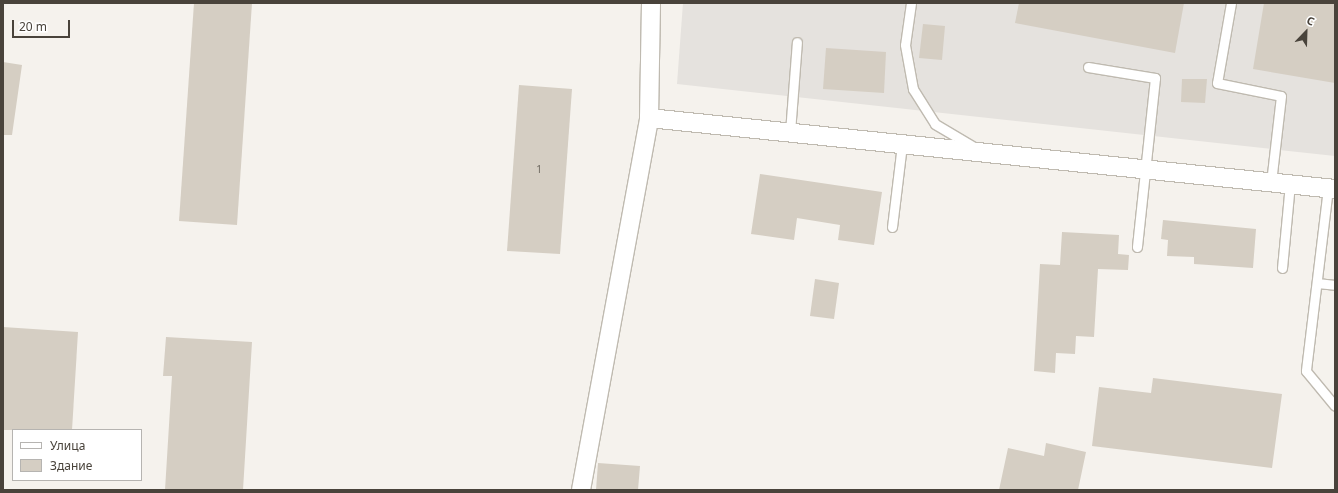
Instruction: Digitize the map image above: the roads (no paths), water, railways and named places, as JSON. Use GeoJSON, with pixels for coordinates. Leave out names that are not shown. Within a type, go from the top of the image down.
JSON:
{"type":"FeatureCollection","features":[{"type":"Feature","properties":{"kind":"street"},"geometry":{"type":"LineString","coordinates":[[581,490],[649,118],[651,3]]}},
{"type":"Feature","properties":{"kind":"street"},"geometry":{"type":"LineString","coordinates":[[649,118],[1332,188]]}},
{"type":"Feature","properties":{"kind":"lane"},"geometry":{"type":"LineString","coordinates":[[911,3],[905,45],[913,89],[935,124],[982,152]]}},
{"type":"Feature","properties":{"kind":"lane"},"geometry":{"type":"LineString","coordinates":[[1232,3],[1217,84],[1281,96],[1271,182]]}},
{"type":"Feature","properties":{"kind":"lane"},"geometry":{"type":"LineString","coordinates":[[790,132],[797,42]]}},
{"type":"Feature","properties":{"kind":"lane"},"geometry":{"type":"LineString","coordinates":[[1088,67],[1155,78],[1137,247]]}},
{"type":"Feature","properties":{"kind":"lane"},"geometry":{"type":"LineString","coordinates":[[892,227],[902,144]]}},
{"type":"Feature","properties":{"kind":"lane"},"geometry":{"type":"LineString","coordinates":[[1282,268],[1290,184]]}},
{"type":"Feature","properties":{"kind":"lane"},"geometry":{"type":"LineString","coordinates":[[1332,188],[1317,283],[1306,371],[1335,406]]}},
{"type":"Feature","properties":{"kind":"lane"},"geometry":{"type":"LineString","coordinates":[[1317,283],[1335,285]]}}]}
